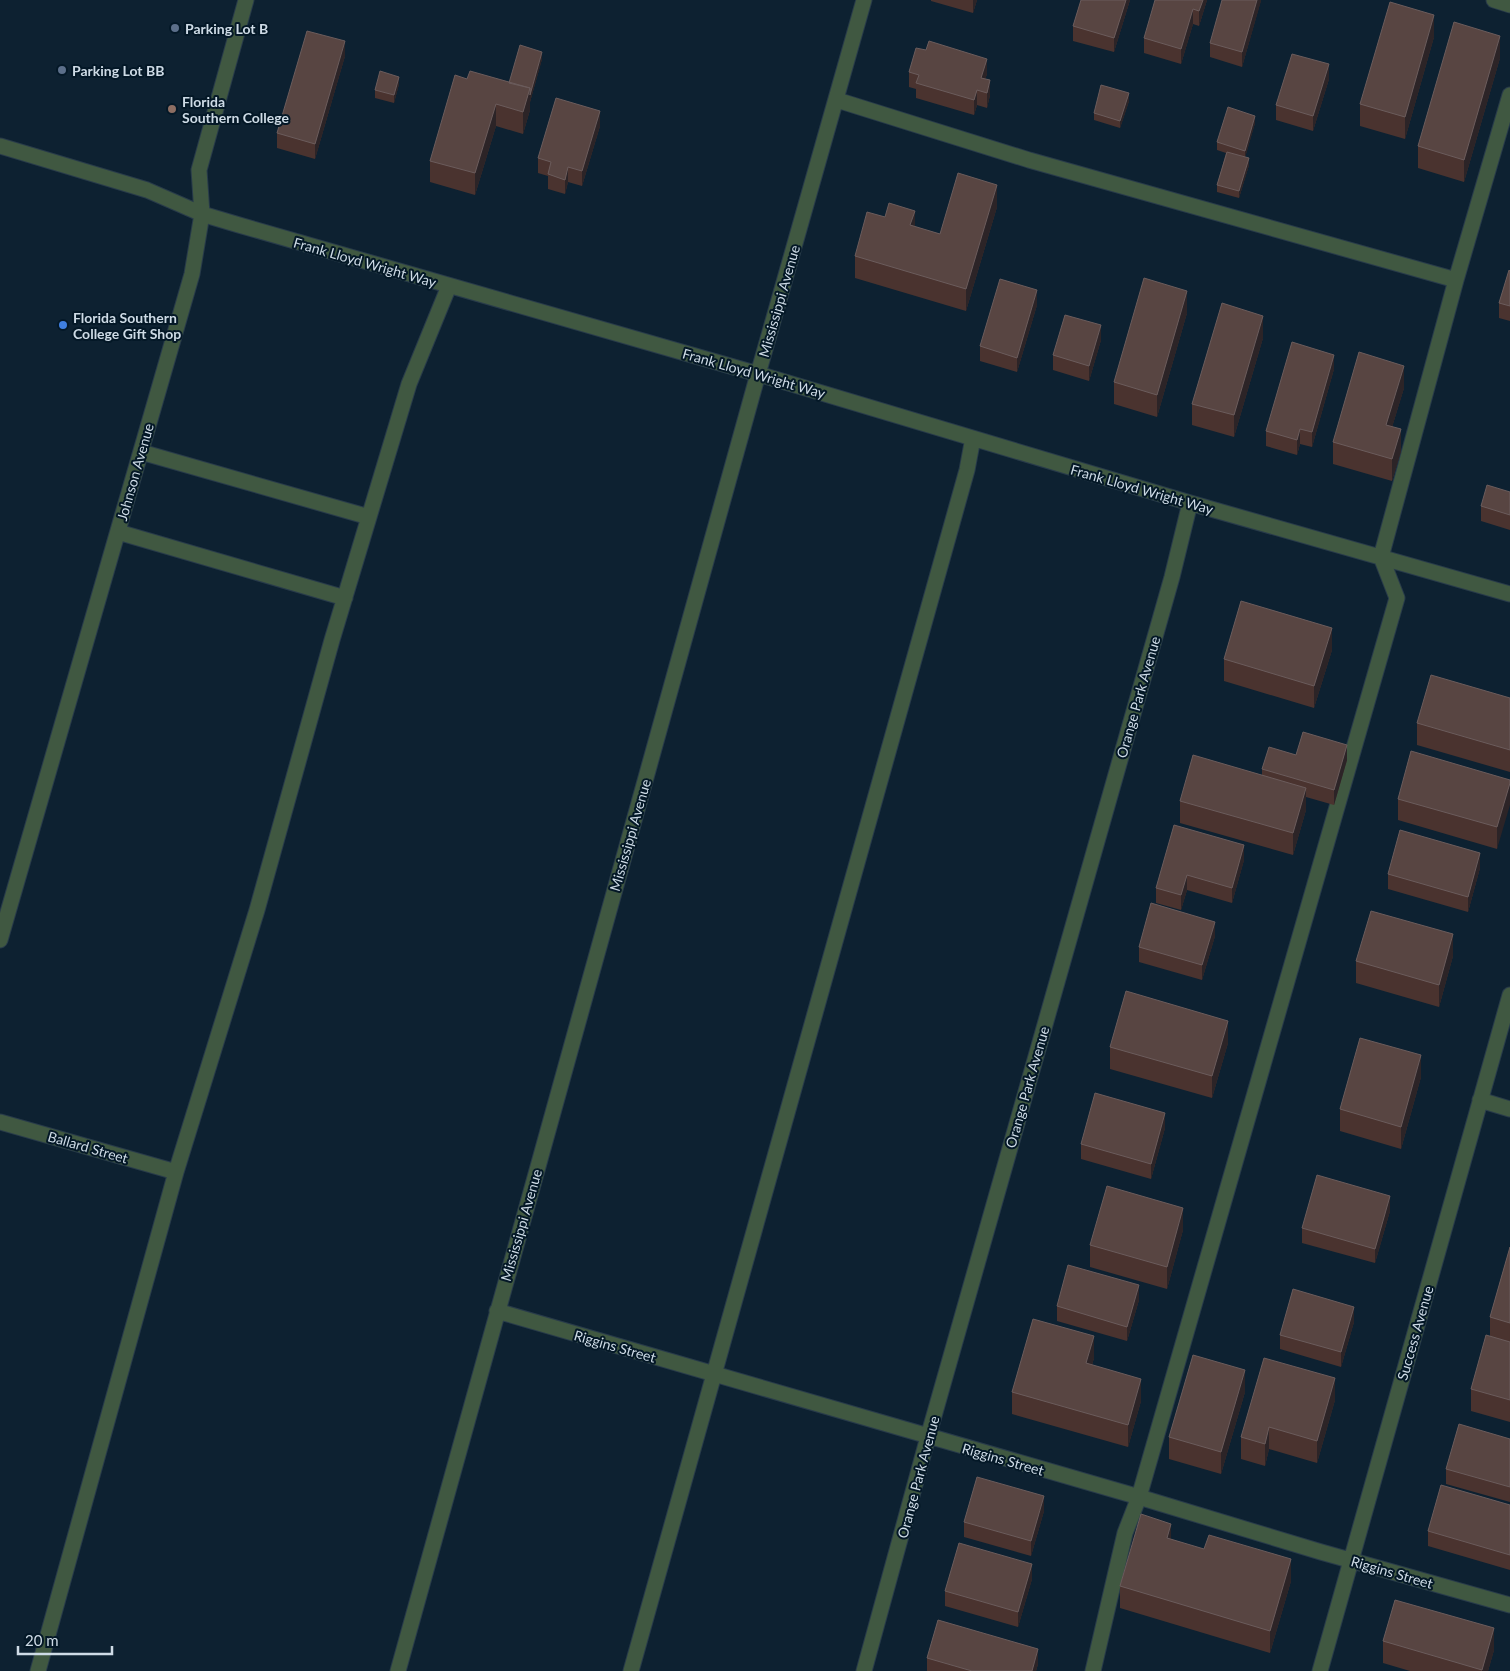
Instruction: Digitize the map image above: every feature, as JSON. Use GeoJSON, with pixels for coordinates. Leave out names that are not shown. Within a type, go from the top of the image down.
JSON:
{"type":"FeatureCollection","features":[{"type":"Feature","properties":{"kind":"street","name":"Johnson Avenue"},"geometry":{"type":"LineString","coordinates":[[0,940],[192,274],[202,214],[199,170],[246,0]]}},
{"type":"Feature","properties":{"kind":"street","name":"Mississippi Avenue"},"geometry":{"type":"LineString","coordinates":[[398,1671],[758,374],[864,0]]}},
{"type":"Feature","properties":{"kind":"street"},"geometry":{"type":"LineString","coordinates":[[1494,0],[1510,5]]}},
{"type":"Feature","properties":{"kind":"street"},"geometry":{"type":"LineString","coordinates":[[1093,1671],[1125,1533],[1139,1497],[1397,598],[1381,557],[1456,280],[1510,96]]}},
{"type":"Feature","properties":{"kind":"street"},"geometry":{"type":"LineString","coordinates":[[837,100],[1029,160],[1456,280]]}},
{"type":"Feature","properties":{"kind":"street","name":"Frank Lloyd Wright Way"},"geometry":{"type":"LineString","coordinates":[[0,146],[147,190],[202,214],[758,374],[1190,503],[1510,594]]}},
{"type":"Feature","properties":{"kind":"street"},"geometry":{"type":"LineString","coordinates":[[38,1671],[176,1172],[257,910],[369,517],[410,384],[449,286]]}},
{"type":"Feature","properties":{"kind":"street"},"geometry":{"type":"LineString","coordinates":[[631,1671],[964,479],[973,438]]}},
{"type":"Feature","properties":{"kind":"street"},"geometry":{"type":"LineString","coordinates":[[141,452],[369,517]]}},
{"type":"Feature","properties":{"kind":"street","name":"Orange Park Avenue"},"geometry":{"type":"LineString","coordinates":[[864,1671],[928,1437],[1169,587],[1190,503]]}},
{"type":"Feature","properties":{"kind":"street"},"geometry":{"type":"LineString","coordinates":[[118,532],[345,598]]}},
{"type":"Feature","properties":{"kind":"street","name":"Success Avenue"},"geometry":{"type":"LineString","coordinates":[[1320,1671],[1510,995]]}},
{"type":"Feature","properties":{"kind":"street"},"geometry":{"type":"LineString","coordinates":[[1480,1100],[1510,1109]]}},
{"type":"Feature","properties":{"kind":"street","name":"Ballard Street"},"geometry":{"type":"LineString","coordinates":[[0,1122],[176,1172]]}},
{"type":"Feature","properties":{"kind":"street","name":"Riggins Street"},"geometry":{"type":"LineString","coordinates":[[497,1312],[1510,1605]]}},
{"type":"Feature","properties":{"kind":"building"},"geometry":{"type":"Polygon","coordinates":[[[1081,0],[1126,0],[1114,38],[1073,26],[1081,0]]]}},
{"type":"Feature","properties":{"kind":"building"},"geometry":{"type":"Polygon","coordinates":[[[1155,0],[1203,0],[1199,11],[1193,9],[1181,49],[1144,38],[1155,0]]]}},
{"type":"Feature","properties":{"kind":"building"},"geometry":{"type":"Polygon","coordinates":[[[1222,0],[1257,0],[1242,52],[1210,43],[1222,0]]]}},
{"type":"Feature","properties":{"kind":"building"},"geometry":{"type":"Polygon","coordinates":[[[1390,2],[1434,15],[1405,117],[1360,104],[1390,2]]]}},
{"type":"Feature","properties":{"kind":"building"},"geometry":{"type":"Polygon","coordinates":[[[1454,22],[1500,36],[1464,160],[1418,146],[1454,22]]]}},
{"type":"Feature","properties":{"kind":"building"},"geometry":{"type":"Polygon","coordinates":[[[307,31],[345,41],[315,144],[277,133],[307,31]]]}},
{"type":"Feature","properties":{"kind":"building"},"geometry":{"type":"Polygon","coordinates":[[[929,41],[987,59],[981,78],[990,80],[987,93],[977,90],[974,100],[916,83],[919,75],[909,72],[916,48],[926,50],[929,41]]]}},
{"type":"Feature","properties":{"kind":"building"},"geometry":{"type":"Polygon","coordinates":[[[520,45],[542,52],[530,95],[530,88],[509,83],[520,45]]]}},
{"type":"Feature","properties":{"kind":"building"},"geometry":{"type":"Polygon","coordinates":[[[1292,54],[1329,64],[1313,116],[1276,105],[1292,54]]]}},
{"type":"Feature","properties":{"kind":"building"},"geometry":{"type":"Polygon","coordinates":[[[380,71],[399,77],[394,95],[375,90],[380,71]]]}},
{"type":"Feature","properties":{"kind":"building"},"geometry":{"type":"Polygon","coordinates":[[[470,71],[530,88],[523,112],[496,104],[475,173],[430,161],[455,75],[467,79],[470,71]]]}},
{"type":"Feature","properties":{"kind":"building"},"geometry":{"type":"Polygon","coordinates":[[[1101,85],[1129,93],[1120,121],[1094,113],[1101,85]]]}},
{"type":"Feature","properties":{"kind":"building"},"geometry":{"type":"Polygon","coordinates":[[[556,98],[600,111],[582,171],[568,167],[565,180],[548,174],[551,162],[538,158],[556,98]]]}},
{"type":"Feature","properties":{"kind":"building"},"geometry":{"type":"Polygon","coordinates":[[[1228,107],[1255,116],[1245,151],[1217,142],[1228,107]]]}},
{"type":"Feature","properties":{"kind":"building"},"geometry":{"type":"Polygon","coordinates":[[[1227,152],[1249,158],[1239,191],[1217,185],[1227,152]]]}},
{"type":"Feature","properties":{"kind":"building"},"geometry":{"type":"Polygon","coordinates":[[[958,173],[997,185],[966,289],[855,256],[867,212],[885,217],[889,203],[915,211],[910,225],[940,234],[958,173]]]}},
{"type":"Feature","properties":{"kind":"building"},"geometry":{"type":"Polygon","coordinates":[[[1510,271],[1510,306],[1499,303],[1510,271]]]}},
{"type":"Feature","properties":{"kind":"building"},"geometry":{"type":"Polygon","coordinates":[[[1144,278],[1187,291],[1157,395],[1114,382],[1144,278]]]}},
{"type":"Feature","properties":{"kind":"building"},"geometry":{"type":"Polygon","coordinates":[[[1000,279],[1037,290],[1017,358],[980,346],[1000,279]]]}},
{"type":"Feature","properties":{"kind":"building"},"geometry":{"type":"Polygon","coordinates":[[[1222,303],[1263,316],[1234,415],[1192,404],[1222,303]]]}},
{"type":"Feature","properties":{"kind":"building"},"geometry":{"type":"Polygon","coordinates":[[[1065,315],[1101,325],[1089,366],[1053,355],[1065,315]]]}},
{"type":"Feature","properties":{"kind":"building"},"geometry":{"type":"Polygon","coordinates":[[[1292,342],[1334,355],[1312,432],[1300,429],[1297,440],[1266,431],[1292,342]]]}},
{"type":"Feature","properties":{"kind":"building"},"geometry":{"type":"Polygon","coordinates":[[[1359,352],[1404,366],[1386,425],[1401,429],[1392,459],[1333,442],[1359,352]]]}},
{"type":"Feature","properties":{"kind":"building"},"geometry":{"type":"Polygon","coordinates":[[[1487,485],[1510,492],[1510,515],[1481,506],[1487,485]]]}},
{"type":"Feature","properties":{"kind":"building"},"geometry":{"type":"Polygon","coordinates":[[[1241,601],[1332,628],[1314,686],[1224,659],[1241,601]]]}},
{"type":"Feature","properties":{"kind":"building"},"geometry":{"type":"Polygon","coordinates":[[[1431,675],[1510,698],[1510,750],[1417,723],[1431,675]]]}},
{"type":"Feature","properties":{"kind":"building"},"geometry":{"type":"Polygon","coordinates":[[[1303,732],[1347,745],[1334,790],[1262,769],[1269,747],[1296,755],[1303,732]]]}},
{"type":"Feature","properties":{"kind":"building"},"geometry":{"type":"Polygon","coordinates":[[[1411,751],[1510,780],[1497,827],[1398,799],[1411,751]]]}},
{"type":"Feature","properties":{"kind":"building"},"geometry":{"type":"Polygon","coordinates":[[[1193,755],[1306,788],[1293,833],[1180,801],[1193,755]]]}},
{"type":"Feature","properties":{"kind":"building"},"geometry":{"type":"Polygon","coordinates":[[[1174,825],[1244,845],[1232,888],[1187,875],[1181,895],[1156,888],[1174,825]]]}},
{"type":"Feature","properties":{"kind":"building"},"geometry":{"type":"Polygon","coordinates":[[[1400,830],[1480,853],[1468,897],[1388,874],[1400,830]]]}},
{"type":"Feature","properties":{"kind":"building"},"geometry":{"type":"Polygon","coordinates":[[[1151,903],[1215,922],[1202,965],[1139,947],[1151,903]]]}},
{"type":"Feature","properties":{"kind":"building"},"geometry":{"type":"Polygon","coordinates":[[[1371,911],[1453,934],[1439,985],[1356,961],[1371,911]]]}},
{"type":"Feature","properties":{"kind":"building"},"geometry":{"type":"Polygon","coordinates":[[[1126,991],[1228,1021],[1212,1076],[1110,1047],[1126,991]]]}},
{"type":"Feature","properties":{"kind":"building"},"geometry":{"type":"Polygon","coordinates":[[[1360,1038],[1421,1055],[1401,1127],[1340,1109],[1360,1038]]]}},
{"type":"Feature","properties":{"kind":"building"},"geometry":{"type":"Polygon","coordinates":[[[1095,1093],[1165,1113],[1151,1164],[1081,1144],[1095,1093]]]}},
{"type":"Feature","properties":{"kind":"building"},"geometry":{"type":"Polygon","coordinates":[[[1317,1175],[1390,1196],[1375,1249],[1302,1228],[1317,1175]]]}},
{"type":"Feature","properties":{"kind":"building"},"geometry":{"type":"Polygon","coordinates":[[[1107,1186],[1183,1208],[1167,1267],[1090,1245],[1107,1186]]]}},
{"type":"Feature","properties":{"kind":"building"},"geometry":{"type":"Polygon","coordinates":[[[1510,1247],[1510,1323],[1490,1317],[1510,1247]]]}},
{"type":"Feature","properties":{"kind":"building"},"geometry":{"type":"Polygon","coordinates":[[[1068,1265],[1139,1285],[1127,1327],[1057,1306],[1068,1265]]]}},
{"type":"Feature","properties":{"kind":"building"},"geometry":{"type":"Polygon","coordinates":[[[1293,1289],[1354,1307],[1341,1352],[1280,1335],[1293,1289]]]}},
{"type":"Feature","properties":{"kind":"building"},"geometry":{"type":"Polygon","coordinates":[[[1033,1319],[1094,1336],[1086,1363],[1141,1379],[1128,1425],[1012,1392],[1033,1319]]]}},
{"type":"Feature","properties":{"kind":"building"},"geometry":{"type":"Polygon","coordinates":[[[1486,1335],[1510,1342],[1510,1400],[1471,1389],[1486,1335]]]}},
{"type":"Feature","properties":{"kind":"building"},"geometry":{"type":"Polygon","coordinates":[[[1193,1355],[1245,1370],[1221,1452],[1169,1437],[1193,1355]]]}},
{"type":"Feature","properties":{"kind":"building"},"geometry":{"type":"Polygon","coordinates":[[[1264,1358],[1335,1378],[1317,1441],[1269,1427],[1265,1444],[1241,1437],[1264,1358]]]}},
{"type":"Feature","properties":{"kind":"building"},"geometry":{"type":"Polygon","coordinates":[[[1459,1424],[1510,1439],[1510,1487],[1446,1469],[1459,1424]]]}},
{"type":"Feature","properties":{"kind":"building"},"geometry":{"type":"Polygon","coordinates":[[[977,1477],[1044,1496],[1031,1541],[964,1522],[977,1477]]]}},
{"type":"Feature","properties":{"kind":"building"},"geometry":{"type":"Polygon","coordinates":[[[1441,1485],[1510,1505],[1510,1555],[1428,1531],[1441,1485]]]}},
{"type":"Feature","properties":{"kind":"building"},"geometry":{"type":"Polygon","coordinates":[[[1141,1514],[1171,1524],[1167,1538],[1204,1549],[1209,1535],[1291,1559],[1270,1631],[1120,1586],[1141,1514]]]}},
{"type":"Feature","properties":{"kind":"building"},"geometry":{"type":"Polygon","coordinates":[[[959,1543],[1032,1564],[1018,1612],[945,1591],[959,1543]]]}},
{"type":"Feature","properties":{"kind":"building"},"geometry":{"type":"Polygon","coordinates":[[[1395,1600],[1494,1628],[1482,1670],[1383,1641],[1395,1600]]]}},
{"type":"Feature","properties":{"kind":"building"},"geometry":{"type":"Polygon","coordinates":[[[938,1620],[1038,1649],[1032,1671],[972,1671],[927,1658],[938,1620]]]}},
{"type":"Feature","properties":{"kind":"place","name":"Parking Lot B"},"geometry":{"type":"Point","coordinates":[175,28]}},
{"type":"Feature","properties":{"kind":"place","name":"Parking Lot BB"},"geometry":{"type":"Point","coordinates":[62,70]}},
{"type":"Feature","properties":{"kind":"place","name":"Florida Southern College"},"geometry":{"type":"Point","coordinates":[172,109]}},
{"type":"Feature","properties":{"kind":"place","name":"Florida Southern College Gift Shop"},"geometry":{"type":"Point","coordinates":[63,325]}}]}
